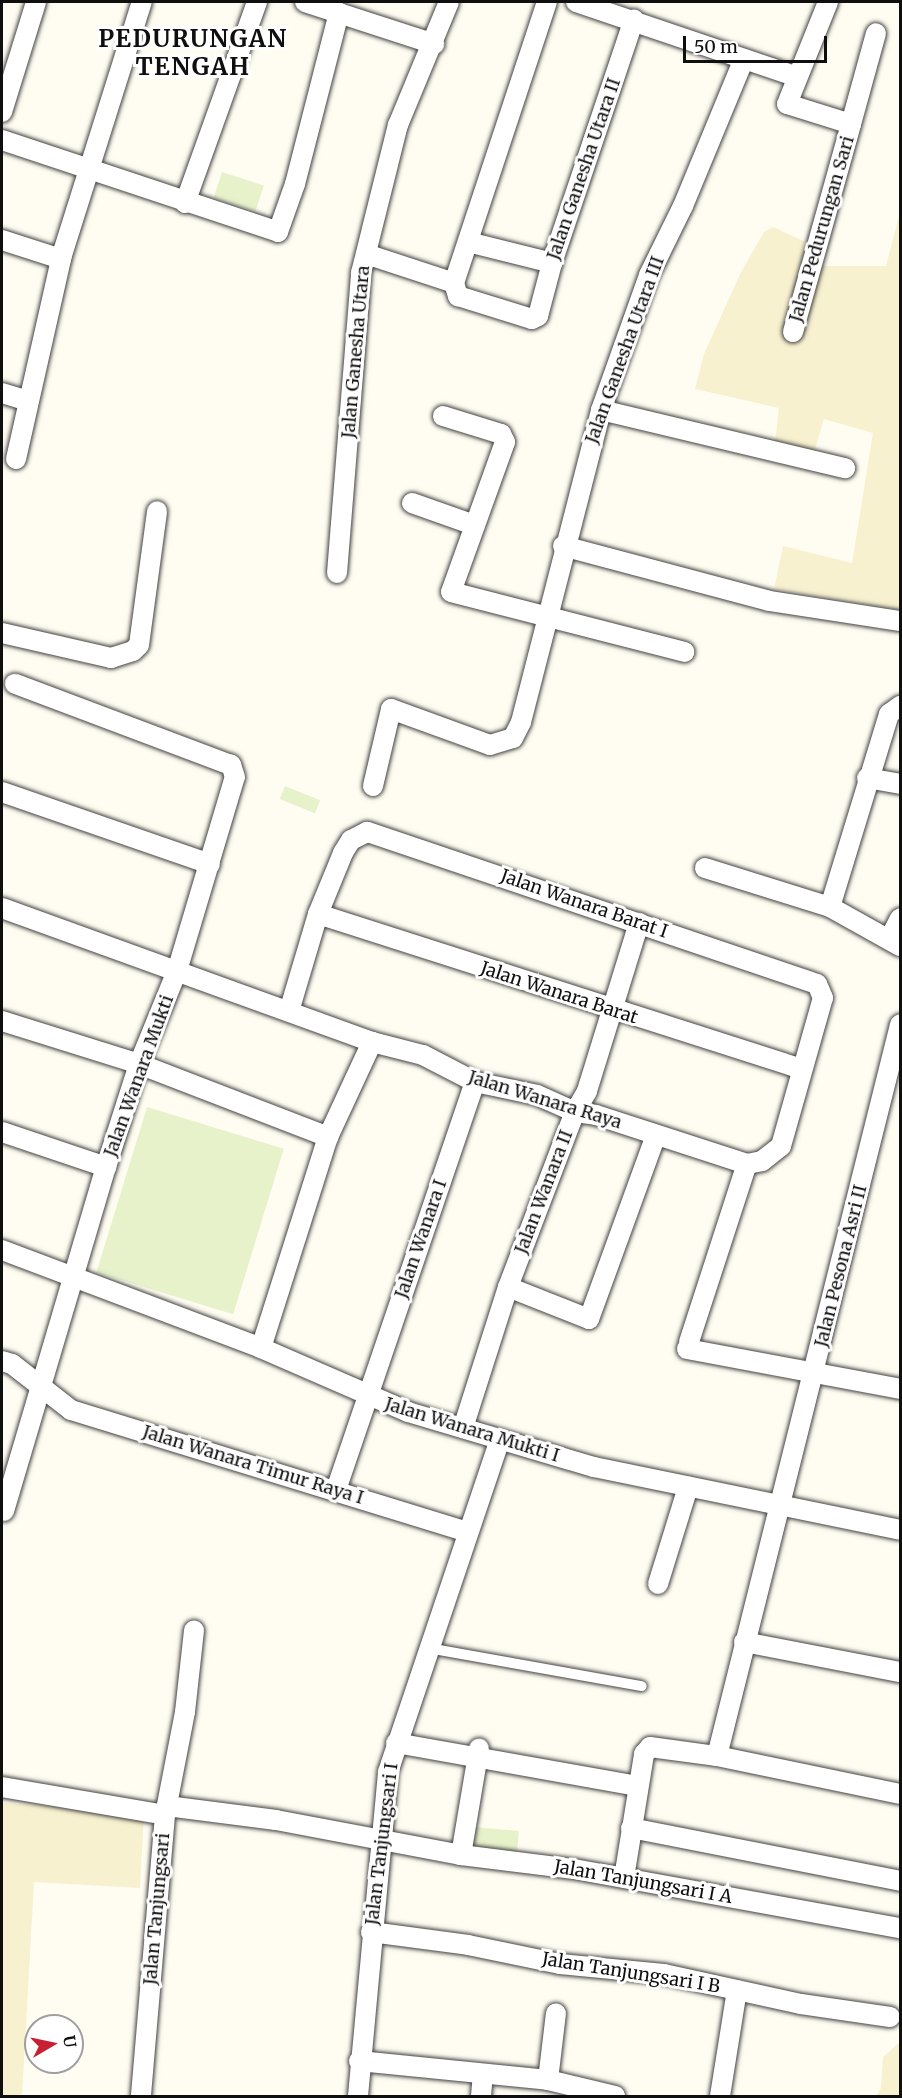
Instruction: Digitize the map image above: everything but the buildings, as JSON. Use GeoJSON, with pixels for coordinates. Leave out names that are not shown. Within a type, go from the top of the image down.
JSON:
{"type":"FeatureCollection","features":[{"type":"Feature","properties":{"kind":"street"},"geometry":{"type":"LineString","coordinates":[[2,112],[36,2]]}},
{"type":"Feature","properties":{"kind":"street"},"geometry":{"type":"LineString","coordinates":[[16,459],[61,259],[142,2]]}},
{"type":"Feature","properties":{"kind":"street"},"geometry":{"type":"LineString","coordinates":[[185,203],[257,2]]}},
{"type":"Feature","properties":{"kind":"street"},"geometry":{"type":"LineString","coordinates":[[305,2],[434,44]]}},
{"type":"Feature","properties":{"kind":"street","name":"Jalan Ganesha Utara"},"geometry":{"type":"LineString","coordinates":[[337,573],[366,254],[398,125],[434,44],[449,2]]}},
{"type":"Feature","properties":{"kind":"street"},"geometry":{"type":"LineString","coordinates":[[366,254],[454,283],[547,2]]}},
{"type":"Feature","properties":{"kind":"street"},"geometry":{"type":"LineString","coordinates":[[576,2],[634,19],[795,75]]}},
{"type":"Feature","properties":{"kind":"street","name":"Jalan Pedurungan Sari"},"geometry":{"type":"LineString","coordinates":[[793,332],[852,124],[787,104],[795,75],[828,2]]}},
{"type":"Feature","properties":{"kind":"street"},"geometry":{"type":"LineString","coordinates":[[2,140],[185,203],[278,232],[295,184],[339,13]]}},
{"type":"Feature","properties":{"kind":"street","name":"Jalan Ganesha Utara II"},"geometry":{"type":"LineString","coordinates":[[454,283],[458,296],[536,318],[552,263],[634,19]]}},
{"type":"Feature","properties":{"kind":"street"},"geometry":{"type":"LineString","coordinates":[[852,124],[876,33]]}},
{"type":"Feature","properties":{"kind":"street","name":"Jalan Ganesha Utara III"},"geometry":{"type":"LineString","coordinates":[[373,786],[391,709],[490,746],[506,743],[513,738],[521,722],[563,546],[601,410],[649,275],[679,215],[744,59]]}},
{"type":"Feature","properties":{"kind":"street"},"geometry":{"type":"LineString","coordinates":[[2,240],[61,259]]}},
{"type":"Feature","properties":{"kind":"street"},"geometry":{"type":"LineString","coordinates":[[468,242],[552,263]]}},
{"type":"Feature","properties":{"kind":"street"},"geometry":{"type":"LineString","coordinates":[[2,393],[28,401]]}},
{"type":"Feature","properties":{"kind":"street"},"geometry":{"type":"LineString","coordinates":[[601,410],[845,468]]}},
{"type":"Feature","properties":{"kind":"street"},"geometry":{"type":"LineString","coordinates":[[443,416],[501,434],[505,442],[451,592],[684,652]]}},
{"type":"Feature","properties":{"kind":"street"},"geometry":{"type":"LineString","coordinates":[[412,503],[474,525]]}},
{"type":"Feature","properties":{"kind":"street"},"geometry":{"type":"LineString","coordinates":[[2,633],[111,658],[133,651],[139,645],[157,511]]}},
{"type":"Feature","properties":{"kind":"street"},"geometry":{"type":"LineString","coordinates":[[563,546],[769,601],[900,621]]}},
{"type":"Feature","properties":{"kind":"street","name":"Jalan Wanara Mukti"},"geometry":{"type":"LineString","coordinates":[[4,1511],[106,1167],[139,1064],[177,971],[233,788],[231,765],[15,684]]}},
{"type":"Feature","properties":{"kind":"street"},"geometry":{"type":"LineString","coordinates":[[830,907],[867,778],[889,714],[900,706]]}},
{"type":"Feature","properties":{"kind":"street"},"geometry":{"type":"LineString","coordinates":[[867,778],[900,784]]}},
{"type":"Feature","properties":{"kind":"street"},"geometry":{"type":"LineString","coordinates":[[2,792],[210,864]]}},
{"type":"Feature","properties":{"kind":"street","name":"Jalan Wanara Barat I"},"geometry":{"type":"LineString","coordinates":[[318,914],[351,840],[368,832],[817,984],[823,998],[802,1069]]}},
{"type":"Feature","properties":{"kind":"street"},"geometry":{"type":"LineString","coordinates":[[705,868],[830,907],[895,942],[900,918]]}},
{"type":"Feature","properties":{"kind":"street","name":"Jalan Wanara Raya"},"geometry":{"type":"LineString","coordinates":[[2,908],[372,1042],[423,1055],[475,1082],[537,1095],[575,1112],[597,1115],[747,1164]]}},
{"type":"Feature","properties":{"kind":"street"},"geometry":{"type":"LineString","coordinates":[[289,1011],[318,914]]}},
{"type":"Feature","properties":{"kind":"street","name":"Jalan Wanara Barat"},"geometry":{"type":"LineString","coordinates":[[318,914],[613,1011],[802,1069]]}},
{"type":"Feature","properties":{"kind":"street","name":"Jalan Wanara II"},"geometry":{"type":"LineString","coordinates":[[463,1428],[508,1287],[575,1112],[587,1091],[639,923]]}},
{"type":"Feature","properties":{"kind":"street"},"geometry":{"type":"LineString","coordinates":[[2,1021],[139,1064],[328,1137]]}},
{"type":"Feature","properties":{"kind":"street","name":"Jalan Pesona Asri II"},"geometry":{"type":"LineString","coordinates":[[717,1756],[900,1025]]}},
{"type":"Feature","properties":{"kind":"street"},"geometry":{"type":"LineString","coordinates":[[261,1348],[328,1137],[372,1042]]}},
{"type":"Feature","properties":{"kind":"street"},"geometry":{"type":"LineString","coordinates":[[802,1069],[778,1151],[762,1161],[747,1164],[688,1346],[900,1389]]}},
{"type":"Feature","properties":{"kind":"street","name":"Jalan Wanara I"},"geometry":{"type":"LineString","coordinates":[[336,1490],[475,1082]]}},
{"type":"Feature","properties":{"kind":"street"},"geometry":{"type":"LineString","coordinates":[[2,1132],[106,1167]]}},
{"type":"Feature","properties":{"kind":"street"},"geometry":{"type":"LineString","coordinates":[[508,1287],[589,1319],[656,1135]]}},
{"type":"Feature","properties":{"kind":"street","name":"Jalan Wanara Mukti I"},"geometry":{"type":"LineString","coordinates":[[2,1250],[261,1348],[368,1396],[463,1428],[594,1467],[900,1530]]}},
{"type":"Feature","properties":{"kind":"street","name":"Jalan Wanara Timur Raya I"},"geometry":{"type":"LineString","coordinates":[[2,1360],[71,1410],[468,1532]]}},
{"type":"Feature","properties":{"kind":"street","name":"Jalan Tanjungsari I"},"geometry":{"type":"LineString","coordinates":[[358,2097],[359,2061],[371,1932],[384,1842],[388,1772],[397,1737],[500,1439]]}},
{"type":"Feature","properties":{"kind":"street"},"geometry":{"type":"LineString","coordinates":[[658,1584],[688,1487]]}},
{"type":"Feature","properties":{"kind":"street"},"geometry":{"type":"LineString","coordinates":[[166,1810],[185,1712],[194,1630]]}},
{"type":"Feature","properties":{"kind":"street"},"geometry":{"type":"LineString","coordinates":[[744,1642],[900,1672]]}},
{"type":"Feature","properties":{"kind":"street"},"geometry":{"type":"LineString","coordinates":[[397,1737],[639,1783]]}},
{"type":"Feature","properties":{"kind":"street"},"geometry":{"type":"LineString","coordinates":[[624,1878],[644,1754],[650,1747],[717,1756],[900,1794]]}},
{"type":"Feature","properties":{"kind":"street"},"geometry":{"type":"LineString","coordinates":[[461,1855],[478,1753]]}},
{"type":"Feature","properties":{"kind":"street","name":"Jalan Tanjungsari"},"geometry":{"type":"LineString","coordinates":[[2,1787],[166,1810],[276,1820],[384,1842]]}},
{"type":"Feature","properties":{"kind":"street","name":"Jalan Tanjungsari"},"geometry":{"type":"LineString","coordinates":[[141,2097],[166,1810]]}},
{"type":"Feature","properties":{"kind":"street"},"geometry":{"type":"LineString","coordinates":[[631,1828],[900,1881]]}},
{"type":"Feature","properties":{"kind":"street","name":"Jalan Tanjungsari I A"},"geometry":{"type":"LineString","coordinates":[[384,1842],[624,1878],[900,1928]]}},
{"type":"Feature","properties":{"kind":"street","name":"Jalan Tanjungsari I B"},"geometry":{"type":"LineString","coordinates":[[371,1932],[468,1945],[560,1964],[664,1974],[737,1990],[890,2017]]}},
{"type":"Feature","properties":{"kind":"street"},"geometry":{"type":"LineString","coordinates":[[720,2097],[737,1990]]}},
{"type":"Feature","properties":{"kind":"street"},"geometry":{"type":"LineString","coordinates":[[556,2013],[557,2087]]}},
{"type":"Feature","properties":{"kind":"street"},"geometry":{"type":"LineString","coordinates":[[359,2061],[483,2074],[615,2097]]}},
{"type":"Feature","properties":{"kind":"street"},"geometry":{"type":"LineString","coordinates":[[481,2097],[483,2074]]}},
{"type":"Feature","properties":{"kind":"lane"},"geometry":{"type":"LineString","coordinates":[[428,1648],[642,1686]]}},
{"type":"Feature","properties":{"kind":"shaded area"},"geometry":{"type":"Polygon","coordinates":[[[900,212],[900,610],[774,589],[783,546],[852,563],[873,433],[824,419],[813,456],[775,443],[779,408],[695,389],[704,354],[741,272],[764,232],[773,227],[812,245],[813,255],[823,266],[886,266],[900,212]]]}},
{"type":"Feature","properties":{"kind":"shaded area"},"geometry":{"type":"Polygon","coordinates":[[[2,1803],[144,1812],[140,1888],[34,1882],[27,2014],[24,2014],[22,2096],[2,2096],[2,1803]]]}},
{"type":"Feature","properties":{"kind":"shaded area"},"geometry":{"type":"Polygon","coordinates":[[[900,2042],[900,2096],[876,2096],[881,2088],[883,2057],[900,2042]]]}},
{"type":"Feature","properties":{"kind":"green space"},"geometry":{"type":"Polygon","coordinates":[[[222,172],[264,186],[256,211],[214,198],[222,172]]]}},
{"type":"Feature","properties":{"kind":"green space"},"geometry":{"type":"Polygon","coordinates":[[[285,786],[320,800],[315,813],[280,799],[285,786]]]}},
{"type":"Feature","properties":{"kind":"green space"},"geometry":{"type":"Polygon","coordinates":[[[147,1107],[284,1149],[233,1314],[96,1272],[147,1107]]]}},
{"type":"Feature","properties":{"kind":"green space"},"geometry":{"type":"Polygon","coordinates":[[[474,1827],[519,1831],[517,1852],[472,1848],[474,1827]]]}},
{"type":"Feature","properties":{"kind":"district","name":"PEDURUNGAN TENGAH"},"geometry":{"type":"Point","coordinates":[193,53]}}]}
